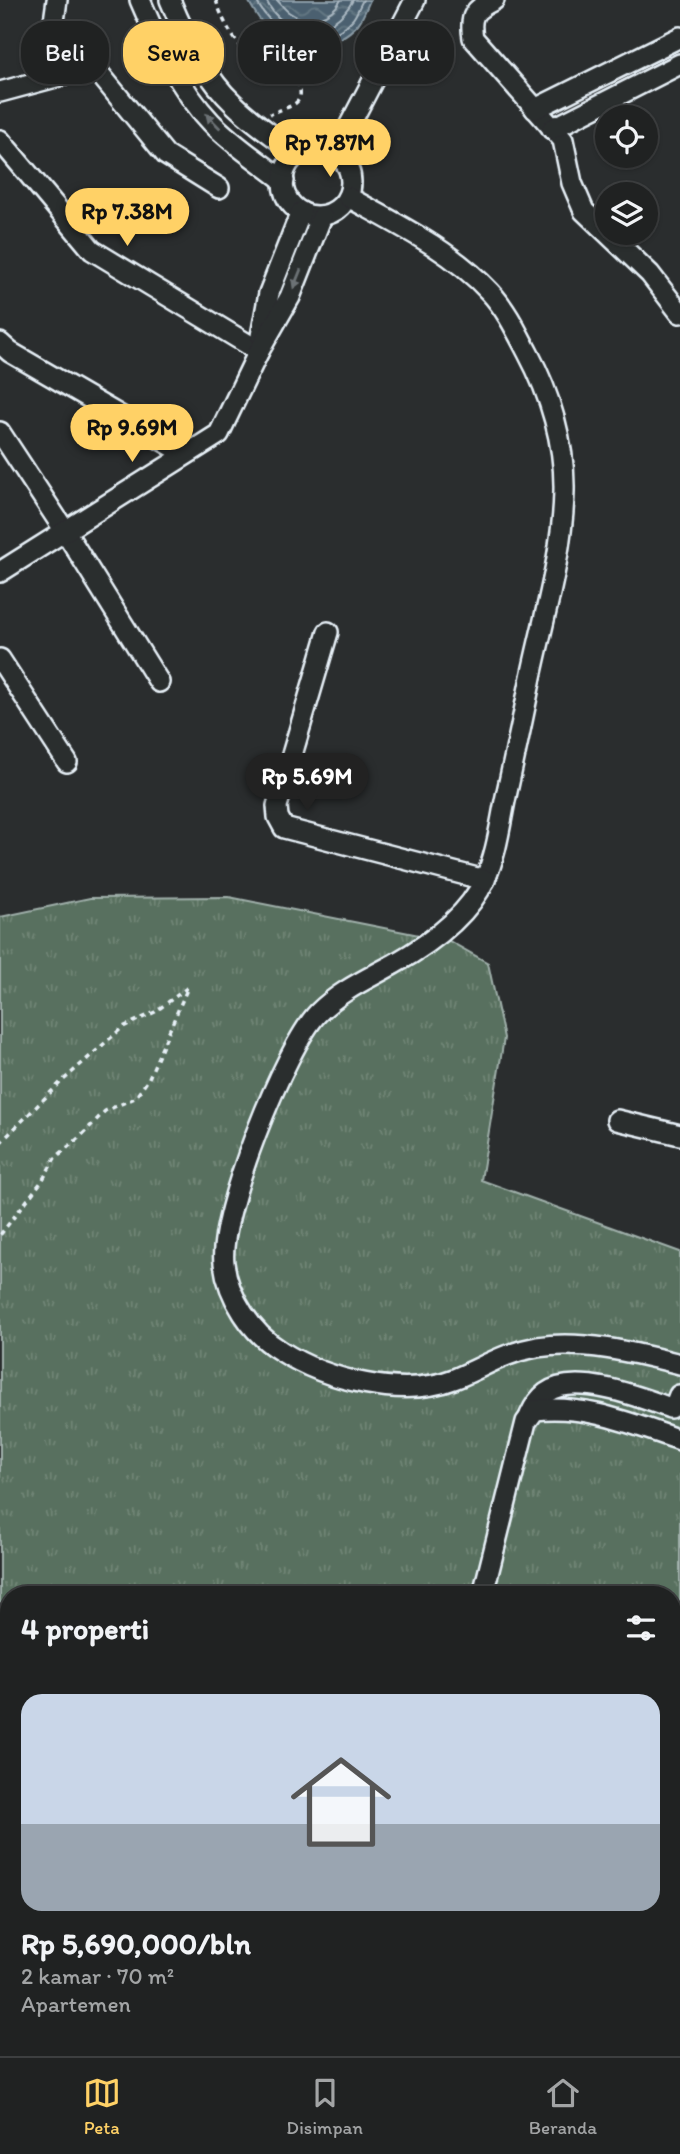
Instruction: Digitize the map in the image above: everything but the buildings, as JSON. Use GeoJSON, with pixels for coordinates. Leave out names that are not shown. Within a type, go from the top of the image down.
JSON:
{"type":"FeatureCollection","features":[{"type":"Feature","properties":{"kind":"street"},"geometry":{"type":"LineString","coordinates":[[54,21],[57,0]]}},
{"type":"Feature","properties":{"kind":"street"},"geometry":{"type":"LineString","coordinates":[[140,0],[155,36],[181,81],[211,122],[284,181]]}},
{"type":"Feature","properties":{"kind":"street"},"geometry":{"type":"LineString","coordinates":[[170,0],[180,24],[204,66],[231,102],[298,154]]}},
{"type":"Feature","properties":{"kind":"street"},"geometry":{"type":"LineString","coordinates":[[335,153],[415,0]]}},
{"type":"Feature","properties":{"kind":"street"},"geometry":{"type":"LineString","coordinates":[[494,0],[477,9],[470,24],[473,38],[563,140],[572,183],[584,211],[650,274],[680,313]]}},
{"type":"Feature","properties":{"kind":"street"},"geometry":{"type":"LineString","coordinates":[[535,109],[680,37]]}},
{"type":"Feature","properties":{"kind":"street"},"geometry":{"type":"LineString","coordinates":[[552,128],[680,64]]}},
{"type":"Feature","properties":{"kind":"street"},"geometry":{"type":"LineString","coordinates":[[0,92],[82,71],[99,73],[166,155],[219,188]]}},
{"type":"Feature","properties":{"kind":"street"},"geometry":{"type":"LineString","coordinates":[[0,140],[92,250],[259,351]]}},
{"type":"Feature","properties":{"kind":"street"},"geometry":{"type":"LineString","coordinates":[[316,148],[335,153],[344,162],[350,173],[351,185],[348,197],[341,206],[322,216],[301,212],[288,198],[284,181],[285,170],[298,154],[316,148]]}},
{"type":"Feature","properties":{"kind":"street"},"geometry":{"type":"LineString","coordinates":[[348,197],[424,240],[455,261],[491,293],[517,332],[541,378],[557,430],[564,488],[559,547],[499,827],[485,880],[466,908],[440,934],[400,961],[343,991],[316,1014],[293,1049],[270,1099],[242,1175],[226,1234],[224,1262],[233,1295],[252,1325],[277,1350],[314,1369],[377,1385],[415,1388],[451,1380],[503,1355],[541,1346],[587,1346],[680,1364]]}},
{"type":"Feature","properties":{"kind":"street"},"geometry":{"type":"LineString","coordinates":[[259,351],[269,293],[301,212]]}},
{"type":"Feature","properties":{"kind":"street"},"geometry":{"type":"LineString","coordinates":[[0,572],[219,434],[259,351],[290,297],[322,216]]}},
{"type":"Feature","properties":{"kind":"street"},"geometry":{"type":"LineString","coordinates":[[0,343],[10,352],[186,454]]}},
{"type":"Feature","properties":{"kind":"street"},"geometry":{"type":"LineString","coordinates":[[0,432],[159,682]]}},
{"type":"Feature","properties":{"kind":"street"},"geometry":{"type":"LineString","coordinates":[[328,632],[276,806],[284,828],[485,880]]}},
{"type":"Feature","properties":{"kind":"street"},"geometry":{"type":"LineString","coordinates":[[0,659],[67,762]]}},
{"type":"Feature","properties":{"kind":"street"},"geometry":{"type":"LineString","coordinates":[[617,1120],[680,1135]]}},
{"type":"Feature","properties":{"kind":"street"},"geometry":{"type":"LineString","coordinates":[[485,1586],[526,1422],[537,1401],[548,1391],[567,1385],[630,1394],[670,1408],[676,1405],[679,1395]]}},
{"type":"Feature","properties":{"kind":"street"},"geometry":{"type":"LineString","coordinates":[[526,1422],[535,1410],[574,1409],[608,1416],[680,1440]]}},
{"type":"Feature","properties":{"kind":"path"},"geometry":{"type":"LineString","coordinates":[[216,0],[232,35],[246,51],[259,62],[297,80],[301,89],[294,106],[270,114],[260,125]]}},
{"type":"Feature","properties":{"kind":"path"},"geometry":{"type":"LineString","coordinates":[[0,1143],[60,1083],[123,1027],[156,1012],[188,987],[148,1080],[135,1098],[106,1111],[55,1158],[43,1181],[0,1235]]}},
{"type":"Feature","properties":{"kind":"green space"},"geometry":{"type":"Polygon","coordinates":[[[229,897],[449,941],[488,963],[504,1038],[481,1180],[680,1252],[680,1586],[0,1586],[0,917],[90,898],[229,897]]]}},
{"type":"Feature","properties":{"kind":"water"},"geometry":{"type":"Polygon","coordinates":[[[248,0],[370,0],[360,21],[355,21],[355,27],[341,37],[341,21],[261,21],[248,0]]]}}]}
